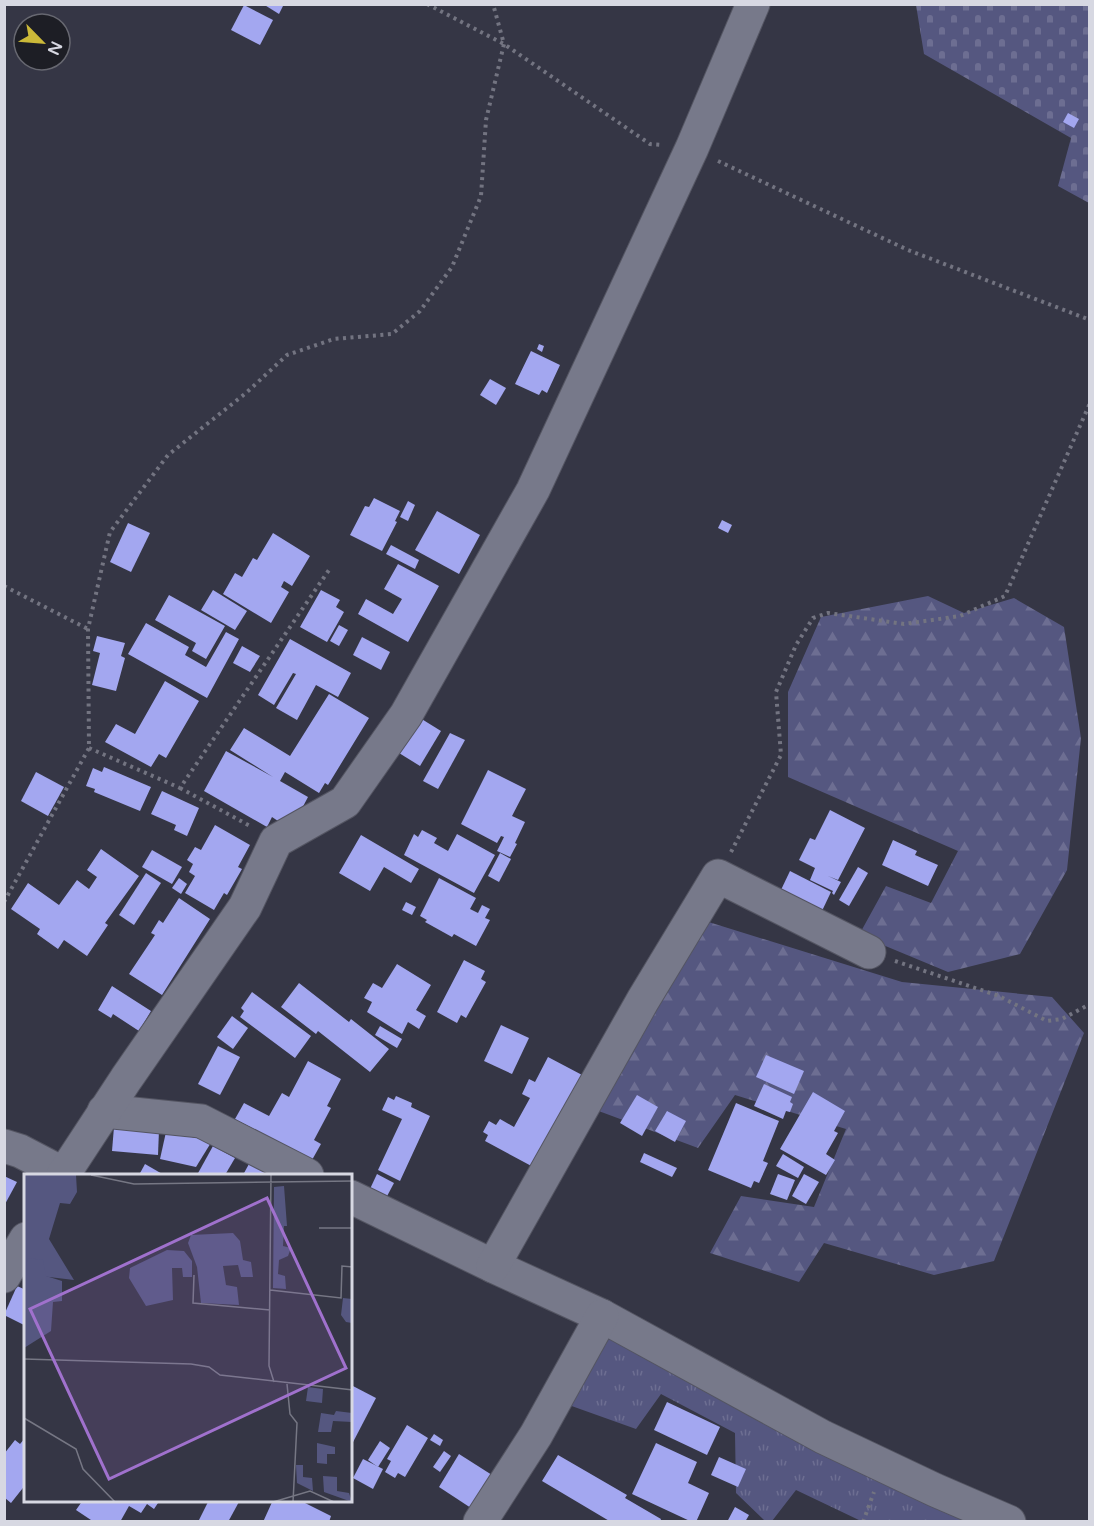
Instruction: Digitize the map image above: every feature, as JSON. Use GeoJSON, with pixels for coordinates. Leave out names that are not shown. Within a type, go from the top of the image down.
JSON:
{"type":"FeatureCollection","features":[{"type":"Feature","properties":{"kind":"street"},"geometry":{"type":"LineString","coordinates":[[4,1146],[21,1151],[63,1174],[245,907],[276,841],[345,802],[406,715],[532,490],[692,148],[753,4]]}},
{"type":"Feature","properties":{"kind":"street"},"geometry":{"type":"LineString","coordinates":[[493,1266],[643,1000],[718,876],[869,952]]}},
{"type":"Feature","properties":{"kind":"street"},"geometry":{"type":"LineString","coordinates":[[104,1111],[201,1121],[305,1174]]}},
{"type":"Feature","properties":{"kind":"street"},"geometry":{"type":"LineString","coordinates":[[352,1197],[602,1316],[823,1437],[925,1486],[1009,1521]]}},
{"type":"Feature","properties":{"kind":"street"},"geometry":{"type":"LineString","coordinates":[[4,1276],[24,1242]]}},
{"type":"Feature","properties":{"kind":"street"},"geometry":{"type":"LineString","coordinates":[[480,1521],[536,1435],[602,1316]]}},
{"type":"Feature","properties":{"kind":"path"},"geometry":{"type":"LineString","coordinates":[[427,4],[504,44],[650,144],[692,148],[908,250],[1089,320]]}},
{"type":"Feature","properties":{"kind":"path"},"geometry":{"type":"LineString","coordinates":[[4,902],[89,748],[88,629],[110,532],[168,455],[246,393],[287,355],[334,339],[392,334],[420,311],[452,267],[481,196],[486,120],[504,44],[493,4]]}},
{"type":"Feature","properties":{"kind":"path"},"geometry":{"type":"LineString","coordinates":[[718,876],[781,755],[776,692],[796,645],[813,618],[828,613],[904,624],[960,616],[1005,596],[1089,403]]}},
{"type":"Feature","properties":{"kind":"path"},"geometry":{"type":"LineString","coordinates":[[180,788],[331,567]]}},
{"type":"Feature","properties":{"kind":"path"},"geometry":{"type":"LineString","coordinates":[[4,586],[88,629]]}},
{"type":"Feature","properties":{"kind":"path"},"geometry":{"type":"LineString","coordinates":[[89,748],[180,788],[276,841]]}},
{"type":"Feature","properties":{"kind":"path"},"geometry":{"type":"LineString","coordinates":[[869,952],[999,996],[1047,1021],[1062,1019],[1089,1004]]}},
{"type":"Feature","properties":{"kind":"green space"},"geometry":{"type":"Polygon","coordinates":[[[916,5],[1089,5],[1089,203],[1058,186],[1071,138],[924,54],[916,5]]]}},
{"type":"Feature","properties":{"kind":"green space"},"geometry":{"type":"Polygon","coordinates":[[[928,596],[964,613],[1014,598],[1064,627],[1081,738],[1067,870],[1020,954],[948,972],[859,935],[886,886],[931,903],[958,851],[788,777],[788,692],[821,617],[928,596]]]}},
{"type":"Feature","properties":{"kind":"green space"},"geometry":{"type":"Polygon","coordinates":[[[699,919],[902,982],[1052,997],[1084,1033],[994,1261],[934,1275],[824,1243],[799,1282],[710,1253],[741,1196],[814,1207],[846,1129],[735,1095],[698,1148],[596,1110],[699,919]]]}},
{"type":"Feature","properties":{"kind":"green space"},"geometry":{"type":"Polygon","coordinates":[[[602,1334],[986,1521],[861,1521],[796,1490],[772,1521],[765,1521],[736,1493],[735,1433],[661,1394],[636,1429],[566,1404],[602,1334]]]}},
{"type":"Feature","properties":{"kind":"building"},"geometry":{"type":"Polygon","coordinates":[[[263,4],[284,4],[279,14],[263,4]]]}},
{"type":"Feature","properties":{"kind":"building"},"geometry":{"type":"Polygon","coordinates":[[[244,5],[273,20],[260,45],[231,30],[244,5]]]}},
{"type":"Feature","properties":{"kind":"building"},"geometry":{"type":"Polygon","coordinates":[[[1068,113],[1079,119],[1074,128],[1063,122],[1068,113]]]}},
{"type":"Feature","properties":{"kind":"building"},"geometry":{"type":"Polygon","coordinates":[[[539,344],[544,346],[542,352],[537,349],[539,344]]]}},
{"type":"Feature","properties":{"kind":"building"},"geometry":{"type":"Polygon","coordinates":[[[531,351],[560,365],[547,393],[542,390],[539,395],[515,384],[531,351]]]}},
{"type":"Feature","properties":{"kind":"building"},"geometry":{"type":"Polygon","coordinates":[[[490,379],[506,388],[496,405],[480,395],[490,379]]]}},
{"type":"Feature","properties":{"kind":"building"},"geometry":{"type":"Polygon","coordinates":[[[374,498],[400,511],[382,551],[350,535],[365,506],[369,507],[374,498]]]}},
{"type":"Feature","properties":{"kind":"building"},"geometry":{"type":"Polygon","coordinates":[[[408,501],[415,505],[408,521],[400,517],[408,501]]]}},
{"type":"Feature","properties":{"kind":"building"},"geometry":{"type":"Polygon","coordinates":[[[437,511],[480,535],[459,574],[415,550],[437,511]]]}},
{"type":"Feature","properties":{"kind":"building"},"geometry":{"type":"Polygon","coordinates":[[[722,520],[732,525],[728,533],[718,528],[722,520]]]}},
{"type":"Feature","properties":{"kind":"building"},"geometry":{"type":"Polygon","coordinates":[[[128,523],[150,533],[131,572],[110,562],[128,523]]]}},
{"type":"Feature","properties":{"kind":"building"},"geometry":{"type":"Polygon","coordinates":[[[273,533],[310,556],[292,586],[284,581],[281,587],[289,592],[271,623],[223,594],[235,573],[242,577],[253,558],[257,560],[273,533]]]}},
{"type":"Feature","properties":{"kind":"building"},"geometry":{"type":"Polygon","coordinates":[[[391,545],[419,560],[415,569],[386,554],[391,545]]]}},
{"type":"Feature","properties":{"kind":"building"},"geometry":{"type":"Polygon","coordinates":[[[398,564],[439,586],[408,642],[358,614],[366,599],[393,614],[402,599],[384,589],[398,564]]]}},
{"type":"Feature","properties":{"kind":"building"},"geometry":{"type":"Polygon","coordinates":[[[213,590],[247,611],[235,630],[201,610],[213,590]]]}},
{"type":"Feature","properties":{"kind":"building"},"geometry":{"type":"Polygon","coordinates":[[[321,590],[340,600],[336,607],[344,612],[327,642],[300,627],[321,590]]]}},
{"type":"Feature","properties":{"kind":"building"},"geometry":{"type":"Polygon","coordinates":[[[169,595],[225,626],[206,659],[192,651],[196,643],[155,620],[169,595]]]}},
{"type":"Feature","properties":{"kind":"building"},"geometry":{"type":"Polygon","coordinates":[[[146,623],[189,647],[185,655],[206,667],[226,632],[239,639],[207,698],[128,654],[146,623]]]}},
{"type":"Feature","properties":{"kind":"building"},"geometry":{"type":"Polygon","coordinates":[[[339,625],[348,630],[339,646],[330,641],[339,625]]]}},
{"type":"Feature","properties":{"kind":"building"},"geometry":{"type":"Polygon","coordinates":[[[97,636],[125,643],[121,656],[125,658],[116,691],[92,685],[100,653],[93,651],[97,636]]]}},
{"type":"Feature","properties":{"kind":"building"},"geometry":{"type":"Polygon","coordinates":[[[362,637],[390,652],[381,670],[353,655],[362,637]]]}},
{"type":"Feature","properties":{"kind":"building"},"geometry":{"type":"Polygon","coordinates":[[[290,639],[351,673],[338,697],[316,685],[297,720],[276,708],[296,674],[293,673],[274,705],[258,695],[290,639]]]}},
{"type":"Feature","properties":{"kind":"building"},"geometry":{"type":"Polygon","coordinates":[[[242,646],[260,656],[250,672],[233,663],[242,646]]]}},
{"type":"Feature","properties":{"kind":"building"},"geometry":{"type":"Polygon","coordinates":[[[165,681],[199,701],[166,758],[159,754],[151,767],[105,742],[116,724],[135,734],[165,681]]]}},
{"type":"Feature","properties":{"kind":"building"},"geometry":{"type":"Polygon","coordinates":[[[329,694],[369,718],[328,785],[325,783],[319,793],[285,772],[280,781],[308,797],[298,816],[291,813],[284,825],[272,817],[267,827],[204,791],[226,751],[273,777],[230,750],[244,728],[290,756],[329,694]]]}},
{"type":"Feature","properties":{"kind":"building"},"geometry":{"type":"Polygon","coordinates":[[[420,718],[441,731],[420,766],[399,753],[420,718]]]}},
{"type":"Feature","properties":{"kind":"building"},"geometry":{"type":"Polygon","coordinates":[[[450,733],[465,740],[438,789],[423,781],[450,733]]]}},
{"type":"Feature","properties":{"kind":"building"},"geometry":{"type":"Polygon","coordinates":[[[104,767],[151,787],[140,811],[94,792],[95,789],[86,786],[93,768],[102,772],[104,767]]]}},
{"type":"Feature","properties":{"kind":"building"},"geometry":{"type":"Polygon","coordinates":[[[488,770],[526,789],[512,816],[525,822],[510,857],[497,851],[504,837],[501,836],[497,843],[461,824],[488,770]]]}},
{"type":"Feature","properties":{"kind":"building"},"geometry":{"type":"Polygon","coordinates":[[[36,772],[64,787],[48,816],[21,801],[36,772]]]}},
{"type":"Feature","properties":{"kind":"building"},"geometry":{"type":"Polygon","coordinates":[[[162,791],[199,808],[187,836],[174,830],[176,825],[151,814],[162,791]]]}},
{"type":"Feature","properties":{"kind":"building"},"geometry":{"type":"Polygon","coordinates":[[[830,810],[865,828],[838,880],[828,876],[841,882],[834,895],[833,891],[810,880],[815,868],[799,860],[810,838],[815,840],[830,810]]]}},
{"type":"Feature","properties":{"kind":"building"},"geometry":{"type":"Polygon","coordinates":[[[215,825],[250,845],[238,867],[242,869],[227,895],[224,893],[214,910],[185,893],[195,876],[189,872],[193,864],[187,860],[195,847],[201,850],[215,825]]]}},
{"type":"Feature","properties":{"kind":"building"},"geometry":{"type":"Polygon","coordinates":[[[422,830],[437,838],[434,843],[448,851],[457,834],[495,855],[474,893],[404,855],[414,834],[418,837],[422,830]]]}},
{"type":"Feature","properties":{"kind":"building"},"geometry":{"type":"Polygon","coordinates":[[[361,835],[419,869],[411,883],[384,867],[370,891],[339,873],[361,835]]]}},
{"type":"Feature","properties":{"kind":"building"},"geometry":{"type":"Polygon","coordinates":[[[893,840],[917,851],[915,855],[938,865],[928,886],[882,865],[893,840]]]}},
{"type":"Feature","properties":{"kind":"building"},"geometry":{"type":"Polygon","coordinates":[[[101,849],[139,876],[105,923],[108,925],[87,956],[64,940],[58,949],[37,934],[40,929],[11,909],[28,883],[59,905],[77,880],[89,889],[97,877],[87,870],[101,849]]]}},
{"type":"Feature","properties":{"kind":"building"},"geometry":{"type":"Polygon","coordinates":[[[152,850],[182,867],[172,884],[142,867],[152,850]]]}},
{"type":"Feature","properties":{"kind":"building"},"geometry":{"type":"Polygon","coordinates":[[[500,853],[511,859],[499,882],[488,876],[500,853]]]}},
{"type":"Feature","properties":{"kind":"building"},"geometry":{"type":"Polygon","coordinates":[[[858,867],[868,873],[849,906],[839,900],[858,867]]]}},
{"type":"Feature","properties":{"kind":"building"},"geometry":{"type":"Polygon","coordinates":[[[790,871],[831,892],[821,913],[780,892],[790,871]]]}},
{"type":"Feature","properties":{"kind":"building"},"geometry":{"type":"Polygon","coordinates":[[[146,873],[161,883],[134,925],[119,915],[146,873]]]}},
{"type":"Feature","properties":{"kind":"building"},"geometry":{"type":"Polygon","coordinates":[[[179,878],[187,884],[181,894],[172,888],[179,878]]]}},
{"type":"Feature","properties":{"kind":"building"},"geometry":{"type":"Polygon","coordinates":[[[439,878],[476,898],[470,909],[478,913],[482,905],[490,909],[485,918],[490,920],[476,946],[454,934],[452,937],[425,922],[427,920],[420,916],[439,878]]]}},
{"type":"Feature","properties":{"kind":"building"},"geometry":{"type":"Polygon","coordinates":[[[179,898],[210,919],[162,995],[129,974],[155,935],[151,933],[159,920],[163,923],[179,898]]]}},
{"type":"Feature","properties":{"kind":"building"},"geometry":{"type":"Polygon","coordinates":[[[406,902],[416,907],[412,915],[402,910],[406,902]]]}},
{"type":"Feature","properties":{"kind":"building"},"geometry":{"type":"Polygon","coordinates":[[[464,960],[485,971],[481,979],[486,982],[466,1018],[461,1015],[457,1023],[437,1012],[464,960]]]}},
{"type":"Feature","properties":{"kind":"building"},"geometry":{"type":"Polygon","coordinates":[[[397,964],[431,985],[416,1010],[426,1016],[419,1029],[408,1022],[402,1034],[367,1012],[372,1002],[364,998],[373,983],[382,988],[397,964]]]}},
{"type":"Feature","properties":{"kind":"building"},"geometry":{"type":"Polygon","coordinates":[[[299,983],[349,1022],[351,1019],[389,1049],[370,1072],[318,1031],[316,1034],[281,1007],[299,983]]]}},
{"type":"Feature","properties":{"kind":"building"},"geometry":{"type":"Polygon","coordinates":[[[112,986],[151,1011],[139,1031],[113,1014],[111,1018],[98,1010],[112,986]]]}},
{"type":"Feature","properties":{"kind":"building"},"geometry":{"type":"Polygon","coordinates":[[[252,992],[311,1036],[295,1058],[240,1017],[244,1011],[241,1008],[252,992]]]}},
{"type":"Feature","properties":{"kind":"building"},"geometry":{"type":"Polygon","coordinates":[[[232,1016],[248,1028],[233,1049],[217,1037],[232,1016]]]}},
{"type":"Feature","properties":{"kind":"building"},"geometry":{"type":"Polygon","coordinates":[[[501,1025],[529,1038],[512,1074],[484,1061],[501,1025]]]}},
{"type":"Feature","properties":{"kind":"building"},"geometry":{"type":"Polygon","coordinates":[[[380,1026],[402,1039],[397,1048],[375,1035],[380,1026]]]}},
{"type":"Feature","properties":{"kind":"building"},"geometry":{"type":"Polygon","coordinates":[[[218,1046],[240,1057],[220,1095],[198,1084],[218,1046]]]}},
{"type":"Feature","properties":{"kind":"building"},"geometry":{"type":"Polygon","coordinates":[[[766,1055],[804,1071],[794,1094],[756,1077],[766,1055]]]}},
{"type":"Feature","properties":{"kind":"building"},"geometry":{"type":"Polygon","coordinates":[[[548,1057],[584,1076],[537,1169],[485,1141],[488,1135],[483,1132],[489,1121],[496,1125],[500,1119],[514,1127],[530,1098],[522,1094],[529,1079],[535,1082],[548,1057]]]}},
{"type":"Feature","properties":{"kind":"building"},"geometry":{"type":"Polygon","coordinates":[[[308,1061],[341,1079],[327,1106],[331,1108],[314,1140],[321,1144],[312,1160],[235,1119],[244,1103],[269,1116],[282,1093],[289,1097],[308,1061]]]}},
{"type":"Feature","properties":{"kind":"building"},"geometry":{"type":"Polygon","coordinates":[[[764,1084],[792,1097],[790,1102],[793,1104],[790,1112],[786,1111],[783,1119],[754,1106],[764,1084]]]}},
{"type":"Feature","properties":{"kind":"building"},"geometry":{"type":"Polygon","coordinates":[[[813,1092],[845,1111],[834,1131],[838,1133],[826,1154],[835,1160],[826,1175],[780,1149],[813,1092]]]}},
{"type":"Feature","properties":{"kind":"building"},"geometry":{"type":"Polygon","coordinates":[[[637,1095],[658,1107],[642,1136],[620,1123],[637,1095]]]}},
{"type":"Feature","properties":{"kind":"building"},"geometry":{"type":"Polygon","coordinates":[[[396,1096],[412,1103],[411,1107],[430,1116],[400,1181],[378,1170],[402,1119],[382,1110],[388,1097],[394,1100],[396,1096]]]}},
{"type":"Feature","properties":{"kind":"building"},"geometry":{"type":"Polygon","coordinates":[[[736,1103],[779,1121],[763,1161],[768,1163],[759,1183],[754,1181],[751,1188],[708,1170],[736,1103]]]}},
{"type":"Feature","properties":{"kind":"building"},"geometry":{"type":"Polygon","coordinates":[[[667,1111],[686,1121],[675,1142],[655,1131],[667,1111]]]}},
{"type":"Feature","properties":{"kind":"building"},"geometry":{"type":"Polygon","coordinates":[[[114,1127],[159,1130],[158,1155],[112,1151],[114,1127]]]}},
{"type":"Feature","properties":{"kind":"building"},"geometry":{"type":"Polygon","coordinates":[[[166,1132],[212,1141],[196,1167],[160,1159],[166,1132]]]}},
{"type":"Feature","properties":{"kind":"building"},"geometry":{"type":"Polygon","coordinates":[[[213,1146],[235,1158],[226,1174],[198,1174],[213,1146]]]}},
{"type":"Feature","properties":{"kind":"building"},"geometry":{"type":"Polygon","coordinates":[[[644,1153],[677,1168],[672,1177],[640,1162],[644,1153]]]}},
{"type":"Feature","properties":{"kind":"building"},"geometry":{"type":"Polygon","coordinates":[[[783,1154],[804,1167],[798,1178],[776,1166],[783,1154]]]}},
{"type":"Feature","properties":{"kind":"building"},"geometry":{"type":"Polygon","coordinates":[[[250,1162],[266,1171],[264,1174],[244,1174],[250,1162]]]}},
{"type":"Feature","properties":{"kind":"building"},"geometry":{"type":"Polygon","coordinates":[[[145,1164],[162,1174],[140,1174],[145,1164]]]}},
{"type":"Feature","properties":{"kind":"building"},"geometry":{"type":"Polygon","coordinates":[[[377,1174],[394,1183],[385,1200],[369,1191],[377,1174]]]}},
{"type":"Feature","properties":{"kind":"building"},"geometry":{"type":"Polygon","coordinates":[[[778,1174],[795,1180],[787,1200],[770,1194],[778,1174]]]}},
{"type":"Feature","properties":{"kind":"building"},"geometry":{"type":"Polygon","coordinates":[[[804,1174],[819,1182],[806,1204],[792,1196],[804,1174]]]}},
{"type":"Feature","properties":{"kind":"building"},"geometry":{"type":"Polygon","coordinates":[[[4,1176],[17,1182],[4,1206],[4,1176]]]}},
{"type":"Feature","properties":{"kind":"building"},"geometry":{"type":"Polygon","coordinates":[[[17,1286],[24,1289],[24,1325],[4,1315],[17,1286]]]}},
{"type":"Feature","properties":{"kind":"building"},"geometry":{"type":"Polygon","coordinates":[[[352,1386],[376,1398],[352,1444],[352,1386]]]}},
{"type":"Feature","properties":{"kind":"building"},"geometry":{"type":"Polygon","coordinates":[[[667,1402],[720,1427],[707,1455],[654,1430],[667,1402]]]}},
{"type":"Feature","properties":{"kind":"building"},"geometry":{"type":"Polygon","coordinates":[[[407,1425],[428,1438],[405,1477],[398,1473],[395,1478],[385,1472],[391,1461],[387,1459],[407,1425]]]}},
{"type":"Feature","properties":{"kind":"building"},"geometry":{"type":"Polygon","coordinates":[[[434,1434],[443,1440],[440,1446],[430,1440],[434,1434]]]}},
{"type":"Feature","properties":{"kind":"building"},"geometry":{"type":"Polygon","coordinates":[[[24,1439],[24,1487],[11,1503],[5,1498],[4,1454],[15,1440],[20,1444],[24,1439]]]}},
{"type":"Feature","properties":{"kind":"building"},"geometry":{"type":"Polygon","coordinates":[[[380,1441],[390,1448],[378,1467],[368,1460],[380,1441]]]}},
{"type":"Feature","properties":{"kind":"building"},"geometry":{"type":"Polygon","coordinates":[[[656,1443],[697,1462],[688,1483],[709,1493],[696,1522],[632,1494],[656,1443]]]}},
{"type":"Feature","properties":{"kind":"building"},"geometry":{"type":"Polygon","coordinates":[[[444,1451],[451,1456],[440,1472],[433,1467],[444,1451]]]}},
{"type":"Feature","properties":{"kind":"building"},"geometry":{"type":"Polygon","coordinates":[[[459,1454],[492,1475],[471,1508],[439,1487],[459,1454]]]}},
{"type":"Feature","properties":{"kind":"building"},"geometry":{"type":"Polygon","coordinates":[[[558,1455],[627,1495],[625,1498],[661,1519],[660,1522],[611,1522],[542,1481],[558,1455]]]}},
{"type":"Feature","properties":{"kind":"building"},"geometry":{"type":"Polygon","coordinates":[[[719,1457],[746,1469],[738,1487],[711,1475],[719,1457]]]}},
{"type":"Feature","properties":{"kind":"building"},"geometry":{"type":"Polygon","coordinates":[[[363,1459],[383,1469],[373,1489],[353,1478],[363,1459]]]}},
{"type":"Feature","properties":{"kind":"building"},"geometry":{"type":"Polygon","coordinates":[[[82,1502],[158,1503],[154,1509],[147,1504],[141,1513],[129,1506],[120,1522],[94,1522],[76,1510],[82,1502]]]}},
{"type":"Feature","properties":{"kind":"building"},"geometry":{"type":"Polygon","coordinates":[[[208,1502],[239,1502],[228,1522],[198,1522],[208,1502]]]}},
{"type":"Feature","properties":{"kind":"building"},"geometry":{"type":"Polygon","coordinates":[[[272,1502],[303,1502],[331,1516],[329,1522],[263,1522],[272,1502]]]}},
{"type":"Feature","properties":{"kind":"building"},"geometry":{"type":"Polygon","coordinates":[[[735,1507],[749,1515],[745,1522],[727,1522],[735,1507]]]}}]}
